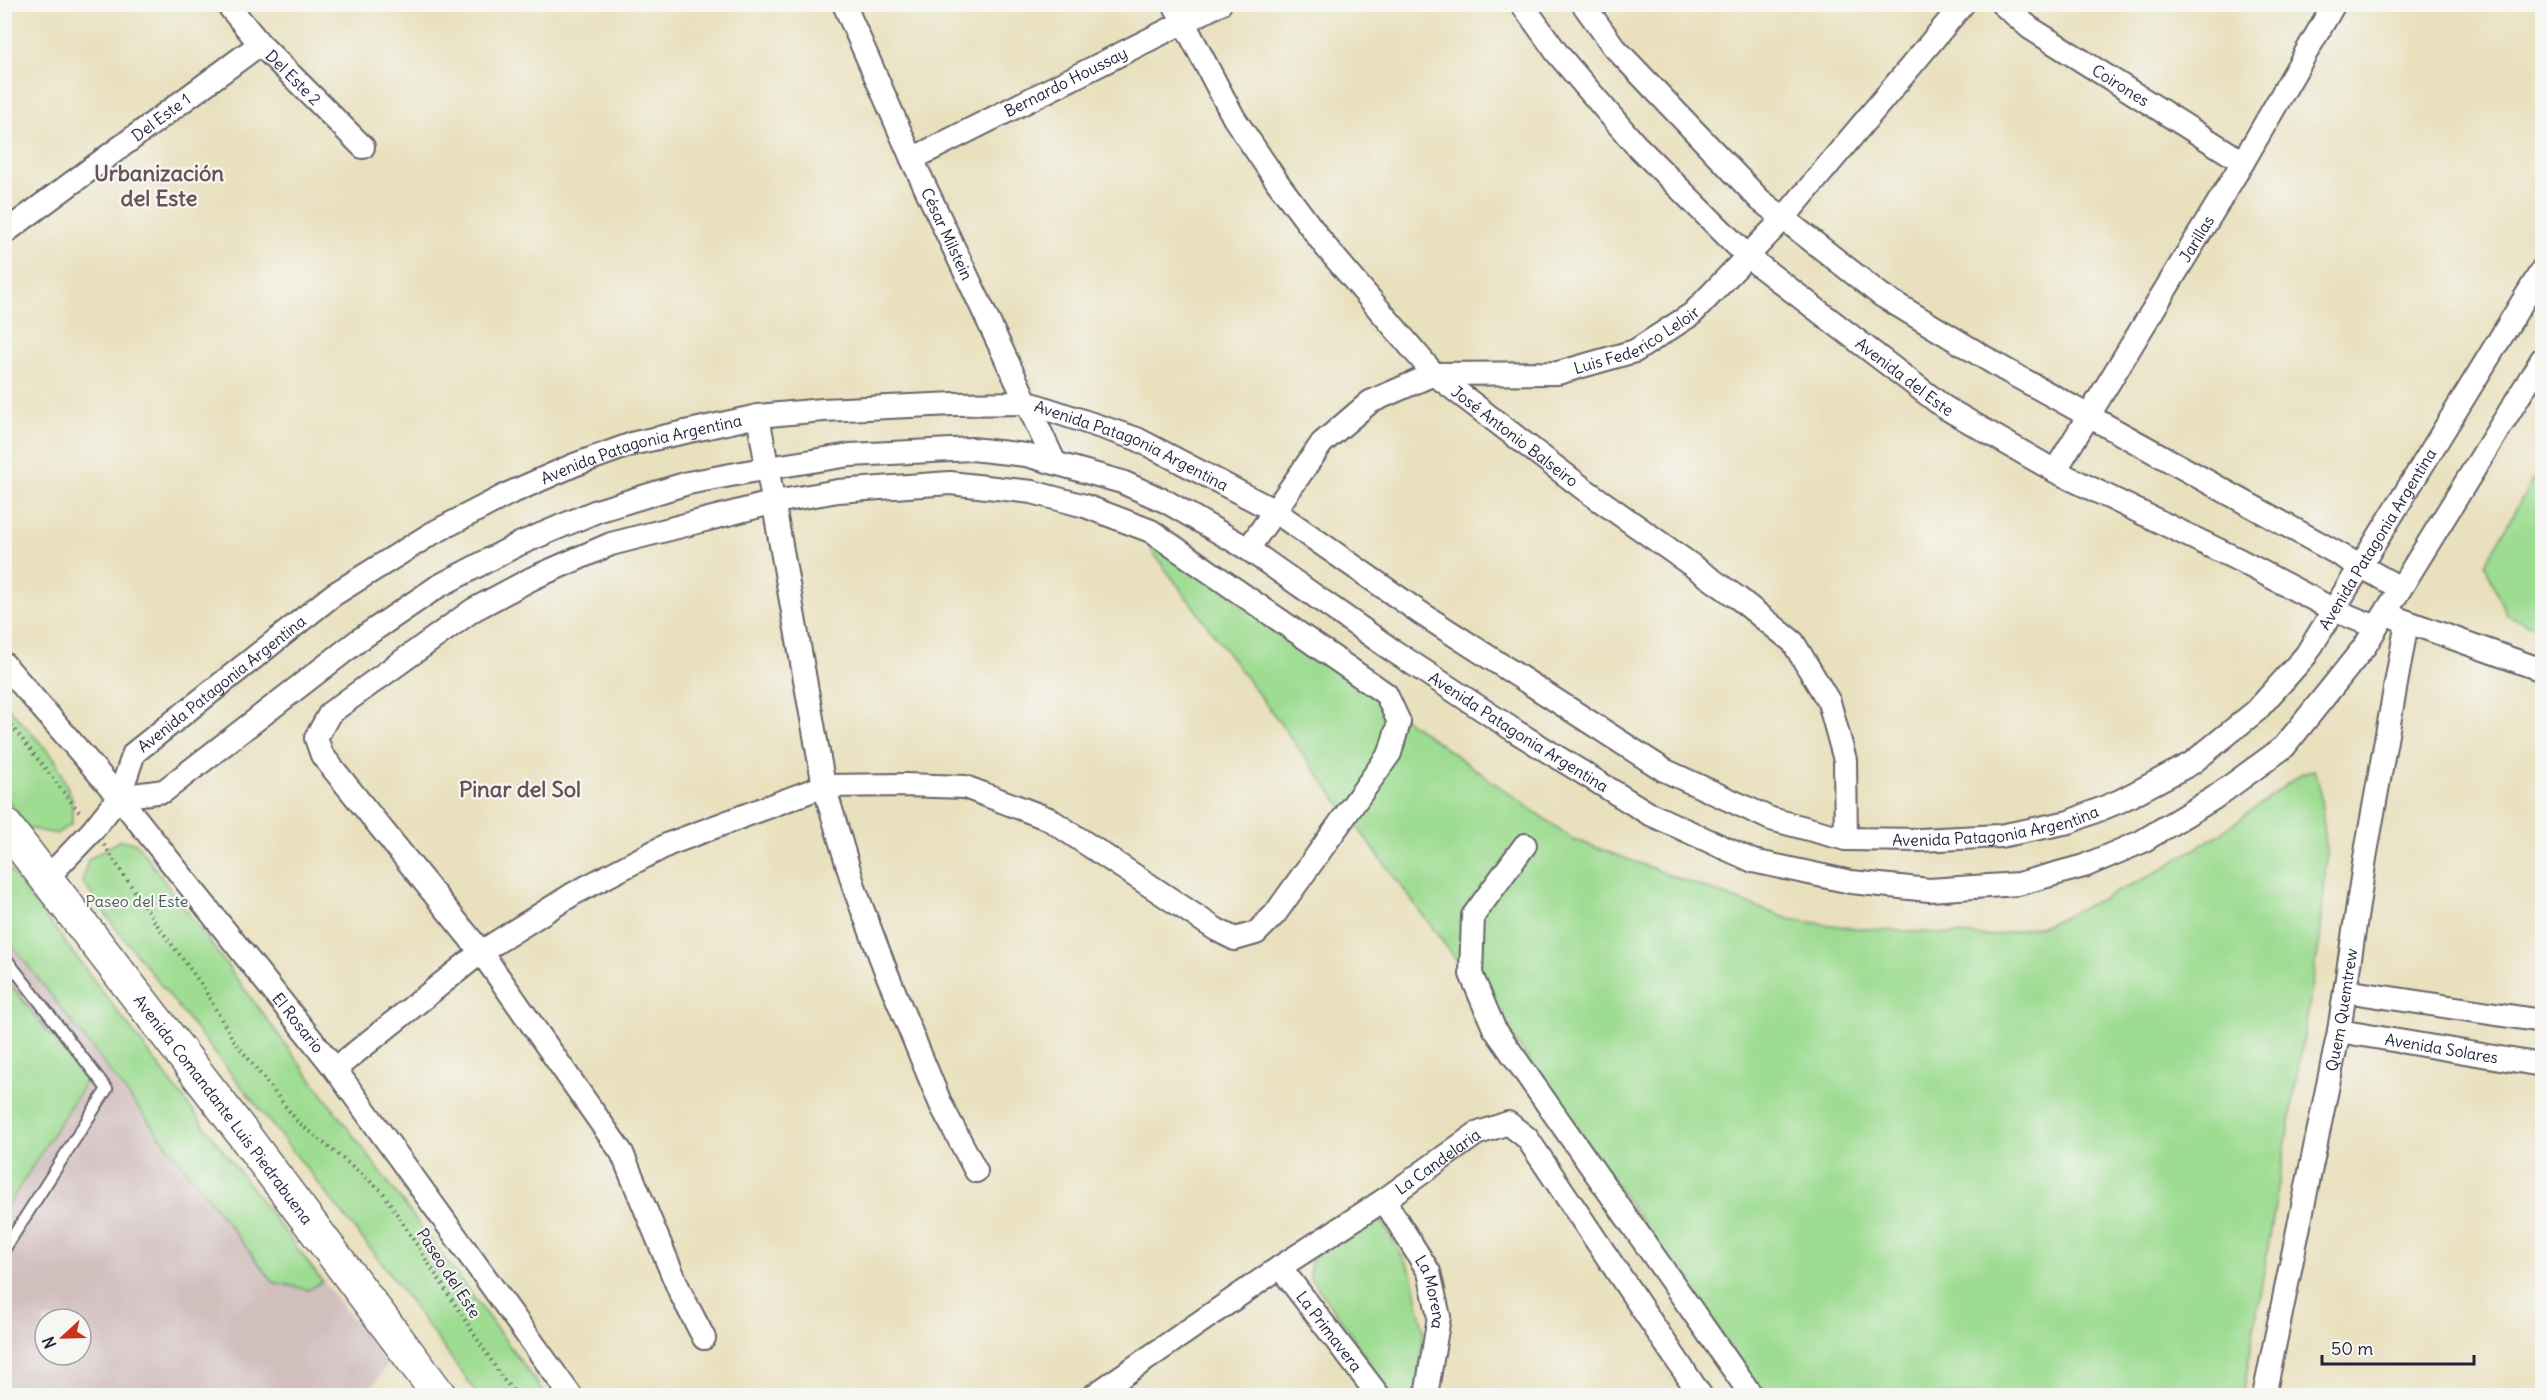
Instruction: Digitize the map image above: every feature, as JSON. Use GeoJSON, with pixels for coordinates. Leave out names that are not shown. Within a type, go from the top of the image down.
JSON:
{"type":"FeatureCollection","features":[{"type":"Feature","properties":{"kind":"main road","name":"Avenida Comandante Luis Piedrabuena"},"geometry":{"type":"LineString","coordinates":[[4,824],[216,1098],[440,1395]]}},
{"type":"Feature","properties":{"kind":"street","name":"Del Este 2"},"geometry":{"type":"LineString","coordinates":[[227,4],[260,44],[363,147]]}},
{"type":"Feature","properties":{"kind":"street","name":"César Milstein"},"geometry":{"type":"LineString","coordinates":[[844,4],[855,34],[912,159],[1055,462]]}},
{"type":"Feature","properties":{"kind":"street","name":"Bernardo Houssay"},"geometry":{"type":"LineString","coordinates":[[912,159],[1178,14],[1220,4]]}},
{"type":"Feature","properties":{"kind":"street","name":"Avenida del Este"},"geometry":{"type":"LineString","coordinates":[[1522,4],[1557,53],[1634,143],[1748,257],[1944,407],[2055,471],[2241,561],[2334,610],[2380,621],[2407,622],[2542,670]]}},
{"type":"Feature","properties":{"kind":"street"},"geometry":{"type":"LineString","coordinates":[[1583,4],[1614,47],[1760,200],[1881,295],[2002,368],[2400,588]]}},
{"type":"Feature","properties":{"kind":"street","name":"Luis Federico Leloir"},"geometry":{"type":"LineString","coordinates":[[1248,549],[1273,510],[1322,443],[1370,402],[1434,374],[1558,373],[1635,351],[1692,315],[1784,219],[1963,4]]}},
{"type":"Feature","properties":{"kind":"street","name":"Coirones"},"geometry":{"type":"LineString","coordinates":[[2002,4],[2030,28],[2243,162]]}},
{"type":"Feature","properties":{"kind":"street","name":"Jarillas"},"geometry":{"type":"LineString","coordinates":[[2055,471],[2243,162],[2334,4]]}},
{"type":"Feature","properties":{"kind":"street","name":"José Antonio Balseiro"},"geometry":{"type":"LineString","coordinates":[[1178,14],[1234,118],[1278,183],[1325,246],[1434,374],[1575,483],[1738,598],[1792,642],[1829,702],[1845,760],[1846,839]]}},
{"type":"Feature","properties":{"kind":"street","name":"Del Este 1"},"geometry":{"type":"LineString","coordinates":[[4,233],[260,44]]}},
{"type":"Feature","properties":{"kind":"street","name":"Avenida Patagonia Argentina"},"geometry":{"type":"LineString","coordinates":[[2542,270],[2306,655],[2256,711],[2192,763],[2120,801],[2069,822],[2000,836],[1920,840],[1846,839],[1772,819],[1664,770],[1422,615],[1273,510],[1137,439],[1029,403],[823,410],[758,416],[635,443],[508,494],[431,534],[333,595],[134,753],[119,797],[164,791],[359,640],[437,587],[519,544],[597,511],[688,483],[768,468],[850,455],[972,449],[1026,454],[1122,482],[1167,502],[1248,549],[1402,656],[1648,813],[1753,861],[1851,882],[1929,890],[2018,884],[2084,866],[2141,842],[2214,798],[2284,747],[2357,656],[2542,359]]}},
{"type":"Feature","properties":{"kind":"street"},"geometry":{"type":"LineString","coordinates":[[758,416],[824,786],[855,890],[887,974],[941,1105],[976,1172]]}},
{"type":"Feature","properties":{"kind":"street"},"geometry":{"type":"LineString","coordinates":[[335,1069],[481,952],[573,894],[669,844],[824,786],[905,784],[965,787],[1049,819],[1216,930],[1235,939],[1256,933],[1275,914],[1390,753],[1399,722],[1386,694],[1362,675],[1151,531],[1085,506],[1032,492],[950,483],[838,491],[775,502],[611,543],[533,578],[473,610],[330,713],[316,738],[322,755],[481,952],[622,1153],[680,1292],[704,1338]]}},
{"type":"Feature","properties":{"kind":"street","name":"Quem Quemtrew"},"geometry":{"type":"LineString","coordinates":[[2264,1395],[2339,1031],[2365,858],[2407,622]]}},
{"type":"Feature","properties":{"kind":"street","name":"El Rosario"},"geometry":{"type":"LineString","coordinates":[[4,664],[119,797],[335,1069],[571,1395]]}},
{"type":"Feature","properties":{"kind":"street"},"geometry":{"type":"LineString","coordinates":[[46,879],[92,831],[119,797]]}},
{"type":"Feature","properties":{"kind":"street"},"geometry":{"type":"LineString","coordinates":[[1525,845],[1473,916],[1471,974],[1494,1028],[1752,1395]]}},
{"type":"Feature","properties":{"kind":"street"},"geometry":{"type":"LineString","coordinates":[[2345,991],[2542,1021]]}},
{"type":"Feature","properties":{"kind":"street","name":"Avenida Solares"},"geometry":{"type":"LineString","coordinates":[[2339,1031],[2542,1065]]}},
{"type":"Feature","properties":{"kind":"street","name":"La Candelaria"},"geometry":{"type":"LineString","coordinates":[[1093,1395],[1384,1200],[1476,1134],[1508,1123],[1527,1138],[1701,1395]]}},
{"type":"Feature","properties":{"kind":"street","name":"La Morena"},"geometry":{"type":"LineString","coordinates":[[1384,1200],[1429,1272],[1439,1317],[1426,1395]]}},
{"type":"Feature","properties":{"kind":"street","name":"La Primavera"},"geometry":{"type":"LineString","coordinates":[[1280,1268],[1343,1352],[1379,1395]]}},
{"type":"Feature","properties":{"kind":"lane"},"geometry":{"type":"LineString","coordinates":[[4,956],[107,1089],[4,1250]]}},
{"type":"Feature","properties":{"kind":"path","name":"Paseo del Este"},"geometry":{"type":"LineString","coordinates":[[4,716],[112,855],[155,922],[202,986],[232,1038],[297,1121],[382,1191],[503,1379],[517,1395]]}},
{"type":"Feature","properties":{"kind":"shaded area"},"geometry":{"type":"Polygon","coordinates":[[[4,862],[387,1365],[367,1395],[5,1395],[4,862]]]}},
{"type":"Feature","properties":{"kind":"green space"},"geometry":{"type":"Polygon","coordinates":[[[2542,463],[2542,629],[2506,615],[2485,564],[2542,463]]]}},
{"type":"Feature","properties":{"kind":"green space"},"geometry":{"type":"Polygon","coordinates":[[[1157,542],[1573,839],[1789,919],[1853,928],[1990,936],[2046,925],[2148,877],[2221,833],[2302,773],[2314,770],[2319,783],[2327,852],[2320,940],[2243,1395],[1763,1395],[1506,1027],[1149,547],[1157,542]]]}},
{"type":"Feature","properties":{"kind":"green space"},"geometry":{"type":"Polygon","coordinates":[[[4,703],[55,759],[72,798],[72,824],[56,834],[28,828],[5,796],[4,703]]]}},
{"type":"Feature","properties":{"kind":"green space","name":"Paseo del Este"},"geometry":{"type":"Polygon","coordinates":[[[120,840],[136,843],[546,1395],[478,1395],[384,1266],[114,926],[82,881],[88,860],[120,840]]]}},
{"type":"Feature","properties":{"kind":"green space"},"geometry":{"type":"Polygon","coordinates":[[[4,862],[322,1281],[309,1290],[273,1282],[5,936],[4,862]]]}},
{"type":"Feature","properties":{"kind":"green space"},"geometry":{"type":"Polygon","coordinates":[[[5,977],[86,1081],[5,1210],[5,977]]]}},
{"type":"Feature","properties":{"kind":"green space"},"geometry":{"type":"Polygon","coordinates":[[[1380,1218],[1412,1273],[1424,1331],[1417,1395],[1388,1395],[1346,1327],[1310,1277],[1311,1260],[1358,1223],[1380,1218]]]}},
{"type":"Feature","properties":{"kind":"district","name":"Urbanización del Este"},"geometry":{"type":"Point","coordinates":[159,186]}},
{"type":"Feature","properties":{"kind":"district","name":"Pinar del Sol"},"geometry":{"type":"Point","coordinates":[520,789]}}]}
